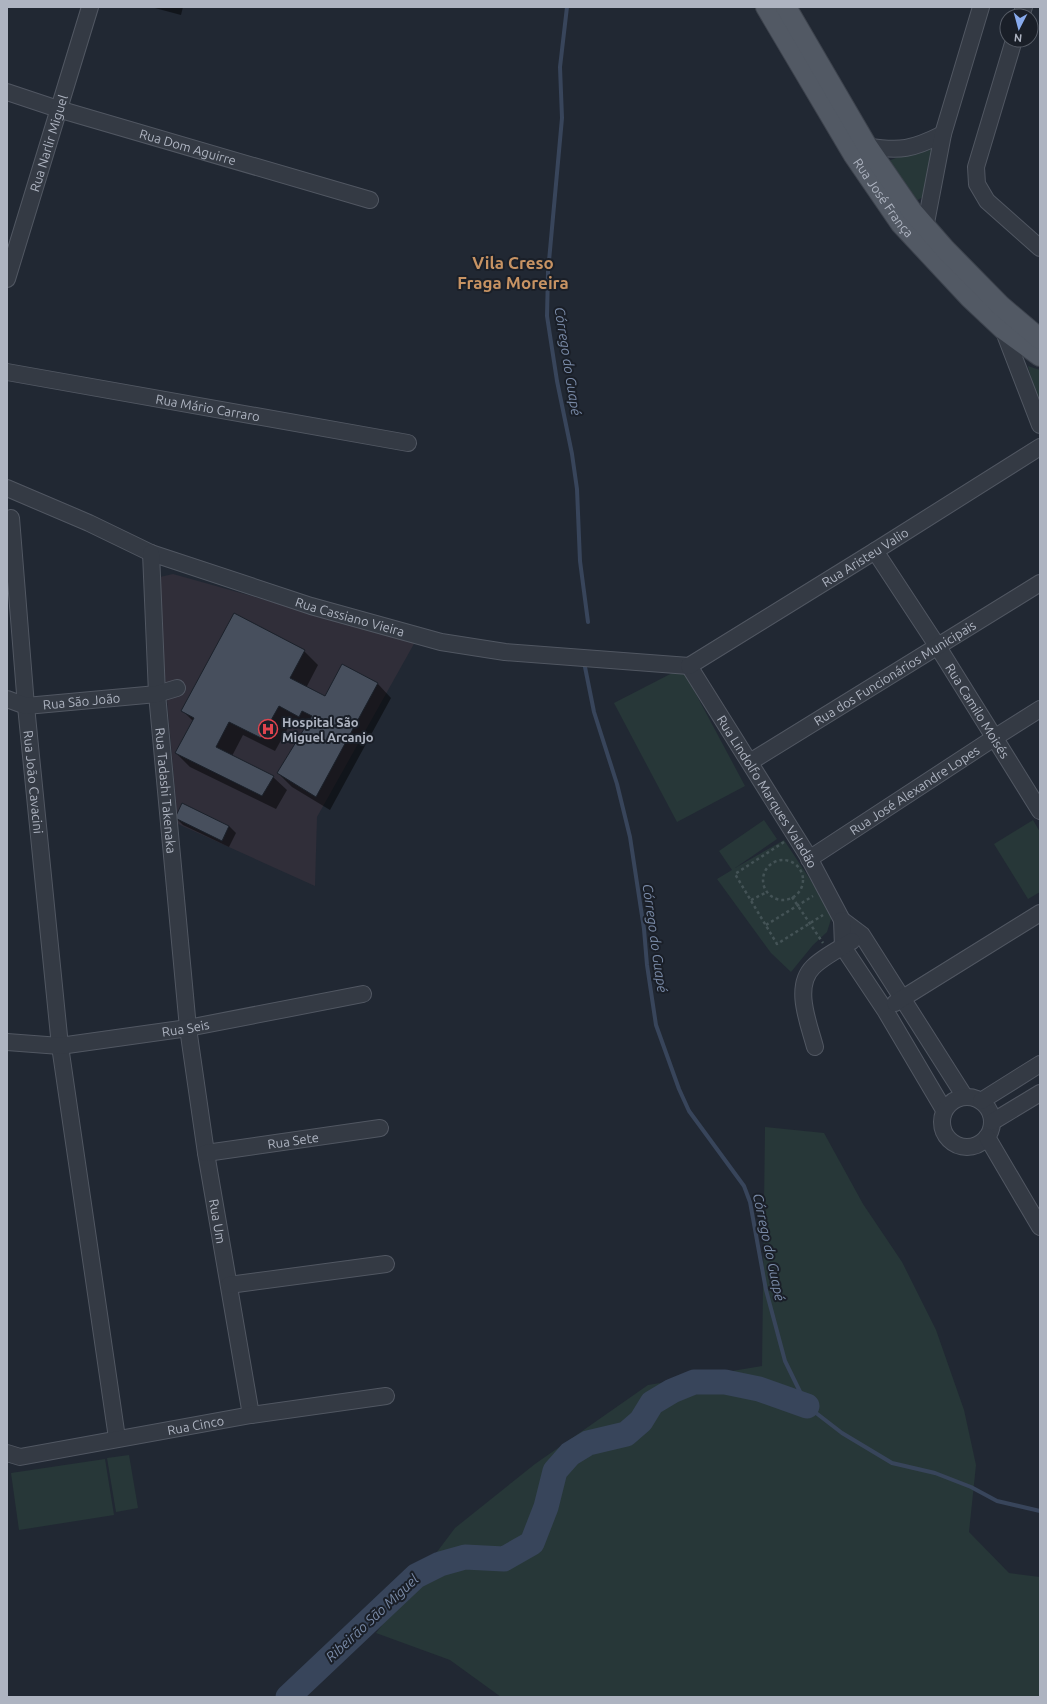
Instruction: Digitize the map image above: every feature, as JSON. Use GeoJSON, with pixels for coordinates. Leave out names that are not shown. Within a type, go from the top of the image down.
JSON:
{"type":"FeatureCollection","features":[{"type":"Feature","properties":{"kind":"main road","name":"Rua José França"},"geometry":{"type":"LineString","coordinates":[[766,7],[860,150]]}},
{"type":"Feature","properties":{"kind":"main road","name":"Rua José França"},"geometry":{"type":"LineString","coordinates":[[786,7],[860,150],[901,224],[919,233],[1040,356]]}},
{"type":"Feature","properties":{"kind":"main road","name":"Rua José França"},"geometry":{"type":"LineString","coordinates":[[1008,323],[1040,339]]}},
{"type":"Feature","properties":{"kind":"street","name":"Rua Narlir Miguel"},"geometry":{"type":"LineString","coordinates":[[7,279],[13,238],[58,109],[90,7]]}},
{"type":"Feature","properties":{"kind":"street"},"geometry":{"type":"LineString","coordinates":[[919,233],[943,134],[981,7]]}},
{"type":"Feature","properties":{"kind":"street"},"geometry":{"type":"LineString","coordinates":[[1012,48],[976,167],[977,184],[987,201],[1040,248]]}},
{"type":"Feature","properties":{"kind":"street","name":"Rua Dom Aguirre"},"geometry":{"type":"LineString","coordinates":[[7,92],[58,109],[370,200]]}},
{"type":"Feature","properties":{"kind":"street"},"geometry":{"type":"LineString","coordinates":[[860,150],[906,149],[926,143],[943,134]]}},
{"type":"Feature","properties":{"kind":"street"},"geometry":{"type":"LineString","coordinates":[[1008,323],[1040,425]]}},
{"type":"Feature","properties":{"kind":"street","name":"Rua Mário Carraro"},"geometry":{"type":"LineString","coordinates":[[7,372],[408,443]]}},
{"type":"Feature","properties":{"kind":"street","name":"Rua Aristeu Valio"},"geometry":{"type":"LineString","coordinates":[[689,666],[1040,447]]}},
{"type":"Feature","properties":{"kind":"street","name":"Rua Cassiano Vieira"},"geometry":{"type":"LineString","coordinates":[[7,488],[89,523],[151,553],[311,606],[442,642],[504,652],[689,666]]}},
{"type":"Feature","properties":{"kind":"street"},"geometry":{"type":"LineString","coordinates":[[9,517],[28,498]]}},
{"type":"Feature","properties":{"kind":"street","name":"Rua João Cavacini"},"geometry":{"type":"LineString","coordinates":[[9,517],[26,706],[60,1046],[117,1438]]}},
{"type":"Feature","properties":{"kind":"street","name":"Rua Camilo Moisés"},"geometry":{"type":"LineString","coordinates":[[875,551],[938,648],[1040,811]]}},
{"type":"Feature","properties":{"kind":"street","name":"Rua Tadashi Takenaka"},"geometry":{"type":"LineString","coordinates":[[151,553],[157,694],[188,1028]]}},
{"type":"Feature","properties":{"kind":"street","name":"Rua dos Funcionários Municipais"},"geometry":{"type":"LineString","coordinates":[[750,762],[938,648],[1040,583]]}},
{"type":"Feature","properties":{"kind":"street","name":"Rua Lindolfo Marques Valadão"},"geometry":{"type":"LineString","coordinates":[[689,666],[795,835],[842,920],[862,936],[965,1096]]}},
{"type":"Feature","properties":{"kind":"street","name":"Rua São João"},"geometry":{"type":"LineString","coordinates":[[7,699],[26,706],[157,694],[177,688]]}},
{"type":"Feature","properties":{"kind":"street","name":"Rua José Alexandre Lopes"},"geometry":{"type":"LineString","coordinates":[[809,859],[1040,709]]}},
{"type":"Feature","properties":{"kind":"street"},"geometry":{"type":"LineString","coordinates":[[885,1010],[1040,913]]}},
{"type":"Feature","properties":{"kind":"street","name":"Rua Lindolfo Marques Valadão"},"geometry":{"type":"LineString","coordinates":[[837,951],[842,920]]}},
{"type":"Feature","properties":{"kind":"street"},"geometry":{"type":"LineString","coordinates":[[815,1047],[804,1007],[806,979],[813,967],[862,936]]}},
{"type":"Feature","properties":{"kind":"street"},"geometry":{"type":"LineString","coordinates":[[837,951],[885,1010],[944,1110]]}},
{"type":"Feature","properties":{"kind":"street","name":"Rua Seis"},"geometry":{"type":"LineString","coordinates":[[7,1042],[60,1046],[188,1028],[363,994]]}},
{"type":"Feature","properties":{"kind":"street","name":"Rua Um"},"geometry":{"type":"LineString","coordinates":[[188,1028],[206,1153],[251,1415]]}},
{"type":"Feature","properties":{"kind":"street"},"geometry":{"type":"LineString","coordinates":[[981,1101],[1040,1064]]}},
{"type":"Feature","properties":{"kind":"street"},"geometry":{"type":"LineString","coordinates":[[992,1122],[1040,1093]]}},
{"type":"Feature","properties":{"kind":"street"},"geometry":{"type":"LineString","coordinates":[[965,1096],[974,1097],[981,1101],[987,1107],[992,1122],[987,1137],[981,1143],[969,1147],[957,1145],[950,1141],[941,1126],[944,1110],[949,1103],[957,1098],[965,1096]]}},
{"type":"Feature","properties":{"kind":"street","name":"Rua Sete"},"geometry":{"type":"LineString","coordinates":[[206,1153],[380,1128]]}},
{"type":"Feature","properties":{"kind":"street"},"geometry":{"type":"LineString","coordinates":[[987,1137],[1040,1227]]}},
{"type":"Feature","properties":{"kind":"street"},"geometry":{"type":"LineString","coordinates":[[229,1285],[386,1264]]}},
{"type":"Feature","properties":{"kind":"street","name":"Rua Cinco"},"geometry":{"type":"LineString","coordinates":[[7,1453],[20,1457],[117,1438],[251,1415],[386,1396]]}},
{"type":"Feature","properties":{"kind":"path"},"geometry":{"type":"LineString","coordinates":[[795,835],[735,874],[777,944],[821,917],[825,912]]}},
{"type":"Feature","properties":{"kind":"path"},"geometry":{"type":"LineString","coordinates":[[802,876],[802,886],[799,892],[792,897],[781,900],[775,898],[767,892],[763,884],[763,877],[768,866],[774,862],[786,860],[798,867],[806,882]]}},
{"type":"Feature","properties":{"kind":"path"},"geometry":{"type":"LineString","coordinates":[[751,900],[767,892]]}},
{"type":"Feature","properties":{"kind":"path"},"geometry":{"type":"LineString","coordinates":[[766,925],[815,895],[818,899]]}},
{"type":"Feature","properties":{"kind":"path"},"geometry":{"type":"LineString","coordinates":[[792,897],[810,924],[837,951]]}},
{"type":"Feature","properties":{"kind":"shaded area"},"geometry":{"type":"Polygon","coordinates":[[[938,143],[926,195],[913,203],[886,162],[918,149],[938,143]]]}},
{"type":"Feature","properties":{"kind":"shaded area"},"geometry":{"type":"Polygon","coordinates":[[[1028,366],[1040,370],[1040,410],[1039,409],[1028,366]]]}},
{"type":"Feature","properties":{"kind":"shaded area","name":"Hospital São Miguel Arcanjo"},"geometry":{"type":"Polygon","coordinates":[[[173,574],[415,642],[317,817],[315,886],[178,824],[161,632],[160,577],[173,574]]]}},
{"type":"Feature","properties":{"kind":"shaded area"},"geometry":{"type":"Polygon","coordinates":[[[682,668],[745,786],[677,822],[614,703],[682,668]]]}},
{"type":"Feature","properties":{"kind":"shaded area"},"geometry":{"type":"Polygon","coordinates":[[[764,820],[777,839],[735,868],[784,840],[829,908],[832,916],[827,932],[813,945],[791,972],[771,953],[717,879],[732,870],[719,851],[764,820]]]}},
{"type":"Feature","properties":{"kind":"shaded area"},"geometry":{"type":"Polygon","coordinates":[[[1033,820],[1040,832],[1040,892],[1028,899],[994,844],[1033,820]]]}},
{"type":"Feature","properties":{"kind":"shaded area"},"geometry":{"type":"Polygon","coordinates":[[[765,1127],[824,1133],[863,1204],[902,1262],[936,1330],[964,1410],[976,1465],[969,1532],[1009,1573],[1040,1577],[1040,1697],[501,1697],[450,1660],[376,1633],[455,1528],[535,1464],[648,1385],[762,1366],[765,1127]]]}},
{"type":"Feature","properties":{"kind":"shaded area"},"geometry":{"type":"Polygon","coordinates":[[[129,1455],[138,1508],[116,1512],[107,1458],[129,1455]]]}},
{"type":"Feature","properties":{"kind":"shaded area"},"geometry":{"type":"Polygon","coordinates":[[[105,1459],[114,1515],[19,1530],[11,1473],[105,1459]]]}},
{"type":"Feature","properties":{"kind":"building"},"geometry":{"type":"Polygon","coordinates":[[[234,613],[305,650],[290,678],[325,696],[342,664],[378,683],[316,797],[277,773],[312,716],[302,711],[299,717],[279,706],[261,738],[229,722],[216,747],[274,776],[262,796],[175,753],[194,718],[181,711],[234,613]]]}},
{"type":"Feature","properties":{"kind":"building"},"geometry":{"type":"Polygon","coordinates":[[[182,803],[229,826],[222,841],[175,818],[182,803]]]}},
{"type":"Feature","properties":{"kind":"waterway","name":"Córrego do Guapé"},"geometry":{"type":"LineString","coordinates":[[567,7],[560,67],[562,118],[548,272],[547,316],[557,381],[572,454],[577,489],[580,561],[588,622]]}},
{"type":"Feature","properties":{"kind":"waterway","name":"Córrego do Guapé"},"geometry":{"type":"LineString","coordinates":[[585,667],[594,712],[617,784],[630,837],[644,929],[647,965],[656,1025],[679,1089],[689,1111],[744,1186],[750,1202],[766,1290],[785,1361],[807,1406],[842,1433],[892,1463],[935,1473],[971,1487],[997,1501],[1040,1511]]}},
{"type":"Feature","properties":{"kind":"waterway","name":"Ribeirão São Miguel"},"geometry":{"type":"LineString","coordinates":[[288,1697],[416,1576],[440,1564],[465,1557],[504,1559],[532,1543],[546,1507],[555,1471],[570,1454],[588,1443],[626,1434],[641,1421],[652,1403],[672,1391],[694,1382],[725,1382],[759,1389],[807,1406]]}},
{"type":"Feature","properties":{"kind":"place","name":"Hospital São Miguel Arcanjo"},"geometry":{"type":"Point","coordinates":[268,729]}},
{"type":"Feature","properties":{"kind":"district","name":"Vila Creso Fraga Moreira"},"geometry":{"type":"Point","coordinates":[513,273]}}]}
